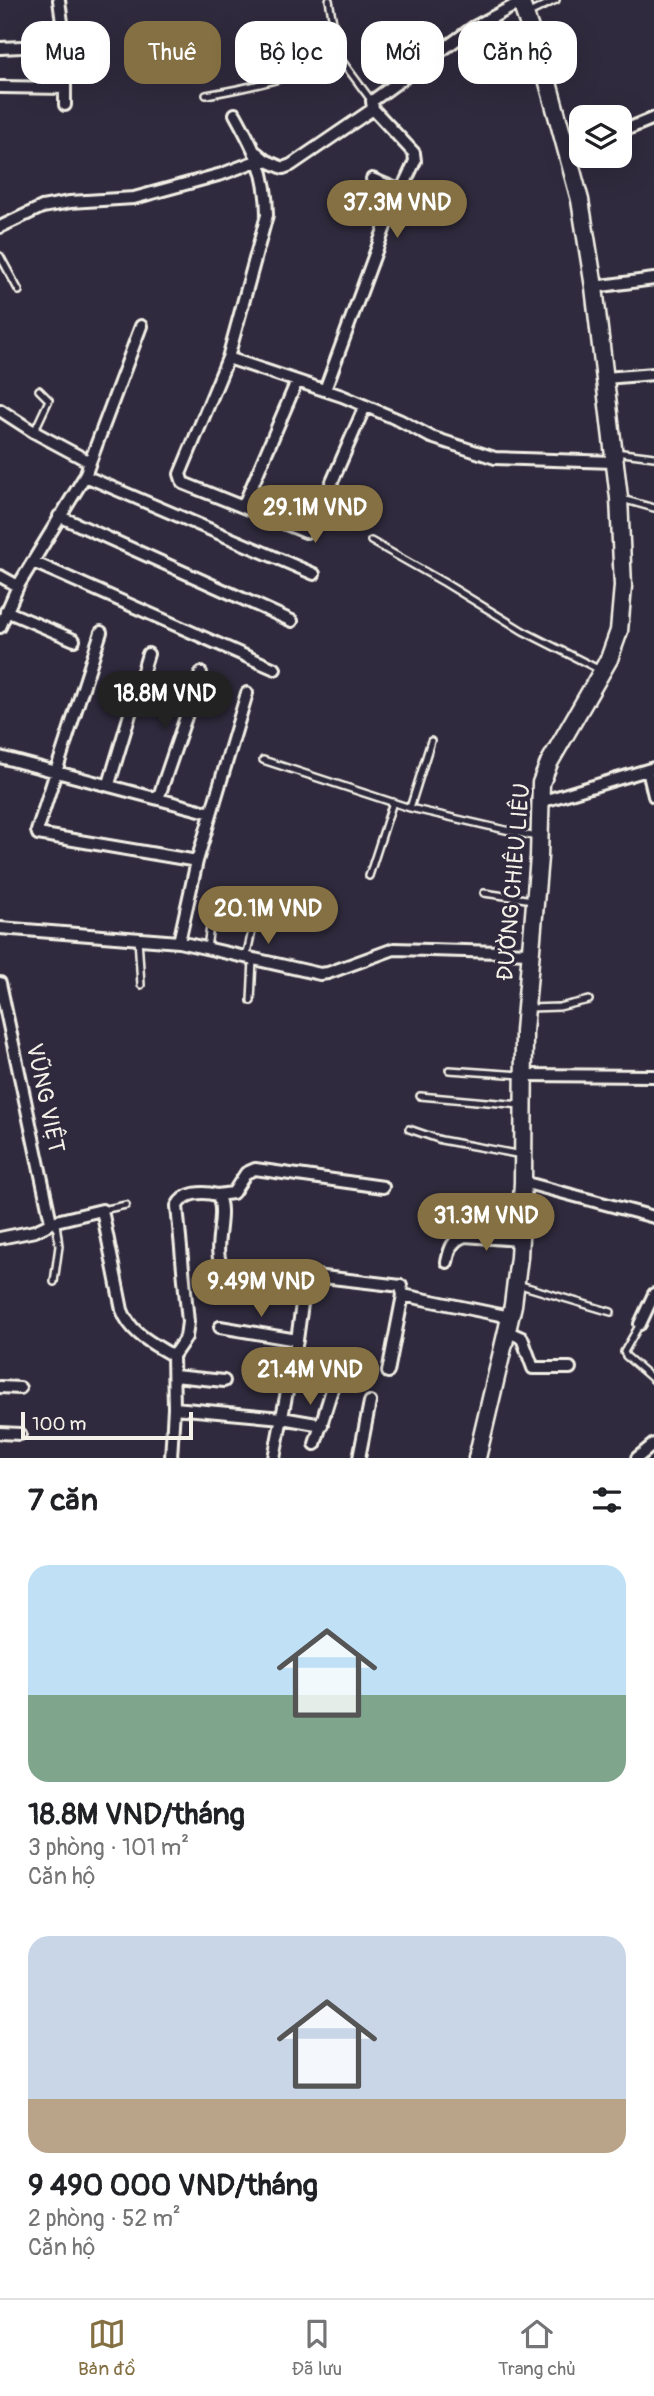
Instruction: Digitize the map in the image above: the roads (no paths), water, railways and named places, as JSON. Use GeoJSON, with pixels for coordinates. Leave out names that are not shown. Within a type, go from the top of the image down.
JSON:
{"type":"FeatureCollection","features":[{"type":"Feature","properties":{"kind":"street"},"geometry":{"type":"LineString","coordinates":[[59,0],[62,21]]}},
{"type":"Feature","properties":{"kind":"street"},"geometry":{"type":"LineString","coordinates":[[0,227],[42,207],[70,202],[134,198],[222,174],[258,157],[283,168],[291,165],[474,27],[522,6]]}},
{"type":"Feature","properties":{"kind":"street","name":"ĐƯỜNG CHIÊU LIÊU"},"geometry":{"type":"LineString","coordinates":[[522,6],[569,136]]}},
{"type":"Feature","properties":{"kind":"street"},"geometry":{"type":"LineString","coordinates":[[0,48],[21,47]]}},
{"type":"Feature","properties":{"kind":"street"},"geometry":{"type":"LineString","coordinates":[[65,84],[65,105]]}},
{"type":"Feature","properties":{"kind":"street"},"geometry":{"type":"LineString","coordinates":[[0,87],[65,88]]}},
{"type":"Feature","properties":{"kind":"street"},"geometry":{"type":"LineString","coordinates":[[325,390],[386,224],[415,161],[414,153],[372,105]]}},
{"type":"Feature","properties":{"kind":"street"},"geometry":{"type":"LineString","coordinates":[[235,114],[258,157],[267,192],[267,215],[228,358],[180,474],[183,483],[306,532],[312,528],[365,406]]}},
{"type":"Feature","properties":{"kind":"street"},"geometry":{"type":"LineString","coordinates":[[632,127],[654,118]]}},
{"type":"Feature","properties":{"kind":"street","name":"ĐƯỜNG CHIÊU LIÊU"},"geometry":{"type":"LineString","coordinates":[[477,1458],[516,1284],[524,1156],[526,1008],[541,783],[620,631],[623,586],[619,498],[577,168]]}},
{"type":"Feature","properties":{"kind":"street"},"geometry":{"type":"LineString","coordinates":[[372,179],[401,191]]}},
{"type":"Feature","properties":{"kind":"street"},"geometry":{"type":"LineString","coordinates":[[594,287],[654,279]]}},
{"type":"Feature","properties":{"kind":"street"},"geometry":{"type":"LineString","coordinates":[[0,627],[18,586],[85,476],[141,326]]}},
{"type":"Feature","properties":{"kind":"street"},"geometry":{"type":"LineString","coordinates":[[228,358],[325,390],[399,420],[431,437],[495,458],[613,457]]}},
{"type":"Feature","properties":{"kind":"street"},"geometry":{"type":"LineString","coordinates":[[605,378],[654,374]]}},
{"type":"Feature","properties":{"kind":"street"},"geometry":{"type":"LineString","coordinates":[[243,507],[297,381]]}},
{"type":"Feature","properties":{"kind":"street"},"geometry":{"type":"LineString","coordinates":[[0,426],[4,413],[90,462]]}},
{"type":"Feature","properties":{"kind":"street"},"geometry":{"type":"LineString","coordinates":[[85,476],[314,574]]}},
{"type":"Feature","properties":{"kind":"street"},"geometry":{"type":"LineString","coordinates":[[59,516],[292,621]]}},
{"type":"Feature","properties":{"kind":"street"},"geometry":{"type":"LineString","coordinates":[[33,562],[275,669]]}},
{"type":"Feature","properties":{"kind":"street"},"geometry":{"type":"LineString","coordinates":[[0,576],[18,586]]}},
{"type":"Feature","properties":{"kind":"street"},"geometry":{"type":"LineString","coordinates":[[6,611],[74,640]]}},
{"type":"Feature","properties":{"kind":"street"},"geometry":{"type":"LineString","coordinates":[[101,632],[37,831],[42,837],[197,861]]}},
{"type":"Feature","properties":{"kind":"street"},"geometry":{"type":"LineString","coordinates":[[109,784],[148,654]]}},
{"type":"Feature","properties":{"kind":"street"},"geometry":{"type":"LineString","coordinates":[[158,799],[201,673]]}},
{"type":"Feature","properties":{"kind":"street"},"geometry":{"type":"LineString","coordinates":[[179,942],[197,861],[247,693]]}},
{"type":"Feature","properties":{"kind":"street"},"geometry":{"type":"LineString","coordinates":[[0,757],[211,813]]}},
{"type":"Feature","properties":{"kind":"street"},"geometry":{"type":"LineString","coordinates":[[540,802],[651,769],[654,796]]}},
{"type":"Feature","properties":{"kind":"street"},"geometry":{"type":"LineString","coordinates":[[0,928],[179,942],[320,974],[394,949],[531,953]]}},
{"type":"Feature","properties":{"kind":"street","name":"VŨNG VIỆT"},"geometry":{"type":"LineString","coordinates":[[0,983],[3,1012],[53,1222]]}},
{"type":"Feature","properties":{"kind":"street"},"geometry":{"type":"LineString","coordinates":[[524,1075],[654,1076]]}},
{"type":"Feature","properties":{"kind":"street"},"geometry":{"type":"LineString","coordinates":[[171,1458],[173,1356],[186,1337],[188,1322],[177,1206],[184,1196],[233,1193],[246,1172],[255,1169],[383,1187]]}},
{"type":"Feature","properties":{"kind":"street"},"geometry":{"type":"LineString","coordinates":[[523,1182],[654,1217]]}},
{"type":"Feature","properties":{"kind":"street"},"geometry":{"type":"LineString","coordinates":[[217,1195],[222,1204],[220,1264],[229,1269],[401,1286],[403,1295],[388,1372]]}},
{"type":"Feature","properties":{"kind":"street"},"geometry":{"type":"LineString","coordinates":[[0,1238],[35,1231],[53,1222],[102,1210],[122,1310],[127,1322],[134,1331],[173,1356]]}},
{"type":"Feature","properties":{"kind":"street"},"geometry":{"type":"LineString","coordinates":[[447,1262],[451,1245],[456,1239],[465,1236],[520,1240]]}},
{"type":"Feature","properties":{"kind":"street"},"geometry":{"type":"LineString","coordinates":[[274,1458],[297,1340],[306,1275]]}},
{"type":"Feature","properties":{"kind":"street"},"geometry":{"type":"LineString","coordinates":[[640,1324],[654,1294]]}},
{"type":"Feature","properties":{"kind":"street"},"geometry":{"type":"LineString","coordinates":[[403,1295],[508,1324],[522,1338],[533,1368],[570,1368]]}},
{"type":"Feature","properties":{"kind":"street"},"geometry":{"type":"LineString","coordinates":[[220,1327],[297,1340]]}},
{"type":"Feature","properties":{"kind":"street"},"geometry":{"type":"LineString","coordinates":[[174,1376],[225,1381]]}},
{"type":"Feature","properties":{"kind":"street"},"geometry":{"type":"LineString","coordinates":[[315,1444],[335,1380]]}},
{"type":"Feature","properties":{"kind":"street"},"geometry":{"type":"LineString","coordinates":[[0,1387],[20,1388]]}},
{"type":"Feature","properties":{"kind":"street"},"geometry":{"type":"LineString","coordinates":[[359,1458],[370,1402]]}},
{"type":"Feature","properties":{"kind":"street"},"geometry":{"type":"LineString","coordinates":[[174,1408],[282,1418],[321,1425]]}},
{"type":"Feature","properties":{"kind":"street"},"geometry":{"type":"LineString","coordinates":[[0,1433],[20,1434]]}},
{"type":"Feature","properties":{"kind":"street"},"geometry":{"type":"LineString","coordinates":[[637,1458],[654,1444]]}},
{"type":"Feature","properties":{"kind":"lane"},"geometry":{"type":"LineString","coordinates":[[329,0],[333,21]]}},
{"type":"Feature","properties":{"kind":"lane"},"geometry":{"type":"LineString","coordinates":[[522,6],[556,0]]}},
{"type":"Feature","properties":{"kind":"lane"},"geometry":{"type":"LineString","coordinates":[[347,69],[372,105]]}},
{"type":"Feature","properties":{"kind":"lane"},"geometry":{"type":"LineString","coordinates":[[206,95],[261,84]]}},
{"type":"Feature","properties":{"kind":"lane"},"geometry":{"type":"LineString","coordinates":[[0,256],[19,291]]}},
{"type":"Feature","properties":{"kind":"lane"},"geometry":{"type":"LineString","coordinates":[[34,432],[48,400],[38,390]]}},
{"type":"Feature","properties":{"kind":"lane"},"geometry":{"type":"LineString","coordinates":[[613,457],[654,457]]}},
{"type":"Feature","properties":{"kind":"lane"},"geometry":{"type":"LineString","coordinates":[[619,498],[654,508]]}},
{"type":"Feature","properties":{"kind":"lane"},"geometry":{"type":"LineString","coordinates":[[371,541],[523,631],[601,671]]}},
{"type":"Feature","properties":{"kind":"lane"},"geometry":{"type":"LineString","coordinates":[[410,808],[431,741]]}},
{"type":"Feature","properties":{"kind":"lane"},"geometry":{"type":"LineString","coordinates":[[264,760],[410,808],[539,838]]}},
{"type":"Feature","properties":{"kind":"lane"},"geometry":{"type":"LineString","coordinates":[[369,876],[393,803]]}},
{"type":"Feature","properties":{"kind":"lane"},"geometry":{"type":"LineString","coordinates":[[484,893],[535,901]]}},
{"type":"Feature","properties":{"kind":"lane"},"geometry":{"type":"LineString","coordinates":[[206,948],[214,910],[220,902],[248,907],[256,914],[250,958],[251,1002]]}},
{"type":"Feature","properties":{"kind":"lane"},"geometry":{"type":"LineString","coordinates":[[138,939],[141,985]]}},
{"type":"Feature","properties":{"kind":"lane"},"geometry":{"type":"LineString","coordinates":[[526,1008],[559,1007],[589,1000]]}},
{"type":"Feature","properties":{"kind":"lane"},"geometry":{"type":"LineString","coordinates":[[449,1070],[524,1075]]}},
{"type":"Feature","properties":{"kind":"lane"},"geometry":{"type":"LineString","coordinates":[[420,1096],[524,1105]]}},
{"type":"Feature","properties":{"kind":"lane"},"geometry":{"type":"LineString","coordinates":[[409,1129],[441,1140],[524,1156]]}},
{"type":"Feature","properties":{"kind":"lane"},"geometry":{"type":"LineString","coordinates":[[102,1210],[126,1205]]}},
{"type":"Feature","properties":{"kind":"lane"},"geometry":{"type":"LineString","coordinates":[[53,1222],[59,1246],[54,1282]]}},
{"type":"Feature","properties":{"kind":"lane"},"geometry":{"type":"LineString","coordinates":[[516,1284],[611,1312]]}},
{"type":"Feature","properties":{"kind":"lane"},"geometry":{"type":"LineString","coordinates":[[640,1324],[624,1352],[654,1380]]}}]}
